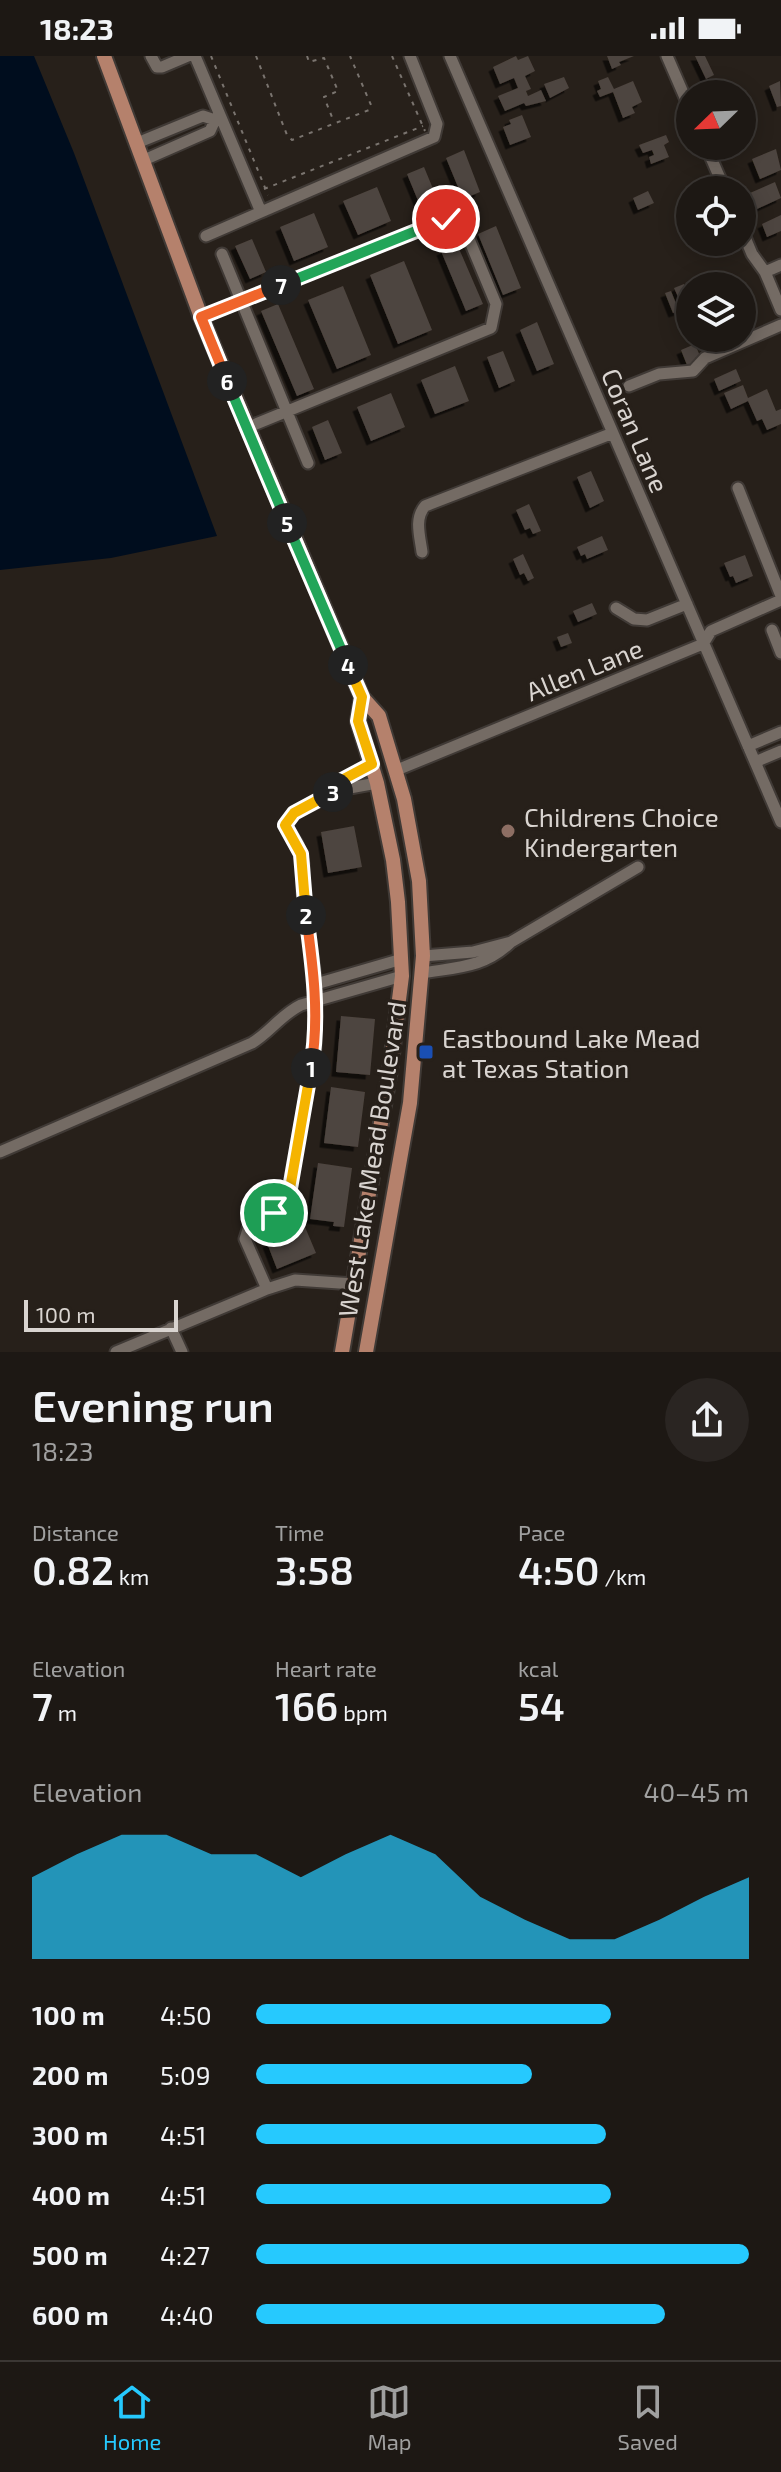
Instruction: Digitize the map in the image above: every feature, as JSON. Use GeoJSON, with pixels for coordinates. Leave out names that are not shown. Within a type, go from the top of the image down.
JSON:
{"type":"FeatureCollection","features":[{"type":"Feature","properties":{"kind":"main road","name":"West Lake Mead Boulevard"},"geometry":{"type":"LineString","coordinates":[[104,56],[201,317],[246,428],[362,697],[379,716],[397,770],[419,881],[423,956],[410,1103],[366,1352]]}},
{"type":"Feature","properties":{"kind":"main road","name":"West Lake Mead Boulevard"},"geometry":{"type":"LineString","coordinates":[[342,1352],[390,1070],[402,976],[393,860],[377,783],[358,721],[362,697]]}},
{"type":"Feature","properties":{"kind":"main road"},"geometry":{"type":"LineString","coordinates":[[402,959],[423,956]]}},
{"type":"Feature","properties":{"kind":"main road"},"geometry":{"type":"LineString","coordinates":[[402,976],[422,973]]}},
{"type":"Feature","properties":{"kind":"main road"},"geometry":{"type":"LineString","coordinates":[[354,1284],[377,1287]]}},
{"type":"Feature","properties":{"kind":"street"},"geometry":{"type":"LineString","coordinates":[[151,56],[157,67],[162,67],[188,56]]}},
{"type":"Feature","properties":{"kind":"street"},"geometry":{"type":"LineString","coordinates":[[195,56],[218,119],[261,212]]}},
{"type":"Feature","properties":{"kind":"street","name":"Coran Lane"},"geometry":{"type":"LineString","coordinates":[[450,56],[781,822]]}},
{"type":"Feature","properties":{"kind":"street"},"geometry":{"type":"LineString","coordinates":[[667,56],[677,80]]}},
{"type":"Feature","properties":{"kind":"street"},"geometry":{"type":"LineString","coordinates":[[206,236],[434,137],[437,124],[412,57]]}},
{"type":"Feature","properties":{"kind":"street"},"geometry":{"type":"LineString","coordinates":[[137,143],[203,116],[218,119]]}},
{"type":"Feature","properties":{"kind":"street"},"geometry":{"type":"LineString","coordinates":[[144,160],[210,131],[218,119]]}},
{"type":"Feature","properties":{"kind":"street"},"geometry":{"type":"LineString","coordinates":[[201,317],[446,219],[466,232],[496,304],[491,328],[246,428]]}},
{"type":"Feature","properties":{"kind":"street"},"geometry":{"type":"LineString","coordinates":[[222,254],[308,463]]}},
{"type":"Feature","properties":{"kind":"street"},"geometry":{"type":"LineString","coordinates":[[753,256],[765,272],[781,310]]}},
{"type":"Feature","properties":{"kind":"street"},"geometry":{"type":"LineString","coordinates":[[765,272],[781,265]]}},
{"type":"Feature","properties":{"kind":"street"},"geometry":{"type":"LineString","coordinates":[[629,386],[659,374],[693,371],[705,358],[781,325]]}},
{"type":"Feature","properties":{"kind":"street"},"geometry":{"type":"LineString","coordinates":[[422,552],[418,522],[425,506],[613,433]]}},
{"type":"Feature","properties":{"kind":"street"},"geometry":{"type":"LineString","coordinates":[[738,488],[781,598]]}},
{"type":"Feature","properties":{"kind":"street","name":"Allen Lane"},"geometry":{"type":"LineString","coordinates":[[397,770],[703,644],[711,631],[781,598]]}},
{"type":"Feature","properties":{"kind":"street"},"geometry":{"type":"LineString","coordinates":[[616,608],[634,619],[647,620],[687,604]]}},
{"type":"Feature","properties":{"kind":"street"},"geometry":{"type":"LineString","coordinates":[[772,630],[781,653]]}},
{"type":"Feature","properties":{"kind":"street"},"geometry":{"type":"LineString","coordinates":[[748,746],[781,732]]}},
{"type":"Feature","properties":{"kind":"street"},"geometry":{"type":"LineString","coordinates":[[755,762],[781,751]]}},
{"type":"Feature","properties":{"kind":"street"},"geometry":{"type":"LineString","coordinates":[[267,1289],[245,1233],[249,1226],[282,1209],[288,1200],[315,1048],[316,984],[303,893],[303,864],[297,844],[285,825],[294,813],[329,796],[340,781],[372,764]]}},
{"type":"Feature","properties":{"kind":"street"},"geometry":{"type":"LineString","coordinates":[[333,791],[377,783]]}},
{"type":"Feature","properties":{"kind":"street"},"geometry":{"type":"LineString","coordinates":[[422,973],[477,963],[496,956],[511,942],[638,867]]}},
{"type":"Feature","properties":{"kind":"street"},"geometry":{"type":"LineString","coordinates":[[423,956],[473,952],[511,942]]}},
{"type":"Feature","properties":{"kind":"street"},"geometry":{"type":"LineString","coordinates":[[316,984],[402,959]]}},
{"type":"Feature","properties":{"kind":"street"},"geometry":{"type":"LineString","coordinates":[[0,1152],[252,1043],[292,1009],[402,976]]}},
{"type":"Feature","properties":{"kind":"street"},"geometry":{"type":"LineString","coordinates":[[116,1352],[295,1280],[354,1284]]}},
{"type":"Feature","properties":{"kind":"street"},"geometry":{"type":"LineString","coordinates":[[171,1328],[182,1352]]}},
{"type":"Feature","properties":{"kind":"path"},"geometry":{"type":"LineString","coordinates":[[211,56],[273,206]]}},
{"type":"Feature","properties":{"kind":"path"},"geometry":{"type":"LineString","coordinates":[[256,56],[289,138],[295,140],[369,110],[371,105],[350,56]]}},
{"type":"Feature","properties":{"kind":"path"},"geometry":{"type":"LineString","coordinates":[[307,56],[309,62],[324,58],[338,91],[324,97],[335,124]]}},
{"type":"Feature","properties":{"kind":"path"},"geometry":{"type":"LineString","coordinates":[[392,56],[429,139]]}},
{"type":"Feature","properties":{"kind":"path"},"geometry":{"type":"LineString","coordinates":[[253,194],[423,126]]}},
{"type":"Feature","properties":{"kind":"water"},"geometry":{"type":"Polygon","coordinates":[[[0,56],[34,56],[74,153],[217,536],[111,558],[0,570],[0,56]]]}},
{"type":"Feature","properties":{"kind":"building"},"geometry":{"type":"Polygon","coordinates":[[[516,56],[518,60],[528,56],[535,71],[525,76],[531,89],[526,91],[528,96],[541,90],[546,101],[526,106],[524,103],[505,111],[498,96],[518,88],[514,78],[500,84],[493,67],[516,56]]]}},
{"type":"Feature","properties":{"kind":"building"},"geometry":{"type":"Polygon","coordinates":[[[607,56],[634,56],[619,62],[621,65],[612,69],[607,56]]]}},
{"type":"Feature","properties":{"kind":"building"},"geometry":{"type":"Polygon","coordinates":[[[695,56],[705,56],[714,75],[706,79],[695,56]]]}},
{"type":"Feature","properties":{"kind":"building"},"geometry":{"type":"Polygon","coordinates":[[[564,77],[569,88],[550,98],[544,84],[564,77]]]}},
{"type":"Feature","properties":{"kind":"building"},"geometry":{"type":"Polygon","coordinates":[[[608,77],[614,89],[633,81],[642,102],[632,107],[635,113],[623,118],[613,92],[600,97],[598,81],[608,77]]]}},
{"type":"Feature","properties":{"kind":"building"},"geometry":{"type":"Polygon","coordinates":[[[780,81],[781,106],[777,107],[769,86],[780,81]]]}},
{"type":"Feature","properties":{"kind":"building"},"geometry":{"type":"Polygon","coordinates":[[[522,115],[531,137],[510,145],[503,127],[511,124],[509,120],[522,115]]]}},
{"type":"Feature","properties":{"kind":"building"},"geometry":{"type":"Polygon","coordinates":[[[666,135],[669,142],[664,145],[669,157],[651,164],[649,157],[654,155],[652,150],[643,153],[639,145],[666,135]]]}},
{"type":"Feature","properties":{"kind":"building"},"geometry":{"type":"Polygon","coordinates":[[[776,149],[781,170],[760,179],[752,160],[776,149]]]}},
{"type":"Feature","properties":{"kind":"building"},"geometry":{"type":"Polygon","coordinates":[[[464,150],[480,192],[463,199],[446,158],[464,150]]]}},
{"type":"Feature","properties":{"kind":"building"},"geometry":{"type":"Polygon","coordinates":[[[424,167],[436,196],[419,203],[407,174],[424,167]]]}},
{"type":"Feature","properties":{"kind":"building"},"geometry":{"type":"Polygon","coordinates":[[[775,182],[781,198],[757,209],[756,190],[775,182]]]}},
{"type":"Feature","properties":{"kind":"building"},"geometry":{"type":"Polygon","coordinates":[[[377,187],[391,221],[358,235],[343,201],[377,187]]]}},
{"type":"Feature","properties":{"kind":"building"},"geometry":{"type":"Polygon","coordinates":[[[648,191],[654,203],[638,210],[633,198],[648,191]]]}},
{"type":"Feature","properties":{"kind":"building"},"geometry":{"type":"Polygon","coordinates":[[[314,213],[328,247],[294,261],[280,227],[314,213]]]}},
{"type":"Feature","properties":{"kind":"building"},"geometry":{"type":"Polygon","coordinates":[[[781,215],[781,231],[767,237],[762,224],[781,215]]]}},
{"type":"Feature","properties":{"kind":"building"},"geometry":{"type":"Polygon","coordinates":[[[496,226],[521,288],[503,295],[478,234],[496,226]]]}},
{"type":"Feature","properties":{"kind":"building"},"geometry":{"type":"Polygon","coordinates":[[[252,239],[266,272],[250,279],[235,246],[252,239]]]}},
{"type":"Feature","properties":{"kind":"building"},"geometry":{"type":"Polygon","coordinates":[[[457,244],[483,304],[466,311],[441,251],[457,244]]]}},
{"type":"Feature","properties":{"kind":"building"},"geometry":{"type":"Polygon","coordinates":[[[404,261],[432,330],[398,344],[370,275],[404,261]]]}},
{"type":"Feature","properties":{"kind":"building"},"geometry":{"type":"Polygon","coordinates":[[[343,286],[371,355],[337,369],[308,300],[343,286]]]}},
{"type":"Feature","properties":{"kind":"building"},"geometry":{"type":"Polygon","coordinates":[[[671,291],[676,312],[673,313],[665,293],[671,291]]]}},
{"type":"Feature","properties":{"kind":"building"},"geometry":{"type":"Polygon","coordinates":[[[278,304],[314,389],[297,396],[261,311],[278,304]]]}},
{"type":"Feature","properties":{"kind":"building"},"geometry":{"type":"Polygon","coordinates":[[[537,322],[554,364],[537,371],[520,330],[537,322]]]}},
{"type":"Feature","properties":{"kind":"building"},"geometry":{"type":"Polygon","coordinates":[[[503,351],[515,381],[499,388],[487,357],[503,351]]]}},
{"type":"Feature","properties":{"kind":"building"},"geometry":{"type":"Polygon","coordinates":[[[682,352],[698,352],[700,356],[695,358],[696,362],[687,365],[682,352]]]}},
{"type":"Feature","properties":{"kind":"building"},"geometry":{"type":"Polygon","coordinates":[[[455,366],[469,401],[435,414],[421,380],[455,366]]]}},
{"type":"Feature","properties":{"kind":"building"},"geometry":{"type":"Polygon","coordinates":[[[736,369],[741,381],[719,391],[714,379],[736,369]]]}},
{"type":"Feature","properties":{"kind":"building"},"geometry":{"type":"Polygon","coordinates":[[[743,385],[748,398],[767,389],[776,411],[781,409],[781,424],[767,430],[762,419],[757,421],[748,401],[731,409],[724,393],[743,385]]]}},
{"type":"Feature","properties":{"kind":"building"},"geometry":{"type":"Polygon","coordinates":[[[391,393],[405,427],[371,441],[357,407],[391,393]]]}},
{"type":"Feature","properties":{"kind":"building"},"geometry":{"type":"Polygon","coordinates":[[[328,420],[342,453],[325,460],[312,427],[328,420]]]}},
{"type":"Feature","properties":{"kind":"building"},"geometry":{"type":"Polygon","coordinates":[[[591,471],[604,501],[590,508],[577,477],[591,471]]]}},
{"type":"Feature","properties":{"kind":"building"},"geometry":{"type":"Polygon","coordinates":[[[529,504],[541,531],[533,534],[530,528],[525,530],[516,510],[529,504]]]}},
{"type":"Feature","properties":{"kind":"building"},"geometry":{"type":"Polygon","coordinates":[[[602,536],[608,550],[587,559],[585,554],[581,556],[577,547],[602,536]]]}},
{"type":"Feature","properties":{"kind":"building"},"geometry":{"type":"Polygon","coordinates":[[[523,554],[534,578],[528,581],[524,573],[520,575],[513,559],[523,554]]]}},
{"type":"Feature","properties":{"kind":"building"},"geometry":{"type":"Polygon","coordinates":[[[745,555],[753,576],[736,583],[724,563],[745,555]]]}},
{"type":"Feature","properties":{"kind":"building"},"geometry":{"type":"Polygon","coordinates":[[[592,603],[597,614],[578,622],[573,611],[592,603]]]}},
{"type":"Feature","properties":{"kind":"building"},"geometry":{"type":"Polygon","coordinates":[[[568,633],[572,643],[561,647],[557,637],[568,633]]]}},
{"type":"Feature","properties":{"kind":"building"},"geometry":{"type":"Polygon","coordinates":[[[354,826],[362,867],[328,873],[321,832],[354,826]]]}},
{"type":"Feature","properties":{"kind":"building"},"geometry":{"type":"Polygon","coordinates":[[[341,1016],[375,1019],[370,1075],[336,1072],[341,1016]]]}},
{"type":"Feature","properties":{"kind":"building"},"geometry":{"type":"Polygon","coordinates":[[[331,1087],[365,1092],[358,1147],[324,1143],[331,1087]]]}},
{"type":"Feature","properties":{"kind":"building"},"geometry":{"type":"Polygon","coordinates":[[[318,1163],[352,1168],[344,1227],[333,1226],[334,1222],[310,1219],[318,1163]]]}},
{"type":"Feature","properties":{"kind":"building"},"geometry":{"type":"Polygon","coordinates":[[[305,1227],[316,1253],[277,1269],[267,1243],[305,1227]]]}},
{"type":"Feature","properties":{"kind":"place","name":"Childrens Choice Kindergarten"},"geometry":{"type":"Point","coordinates":[508,831]}},
{"type":"Feature","properties":{"kind":"place","name":"Eastbound Lake Mead at Texas Station"},"geometry":{"type":"Point","coordinates":[426,1052]}},
{"type":"Feature","properties":{"kind":"route"},"geometry":{"type":"LineString","coordinates":[[274,1213],[282,1209],[288,1200],[315,1048],[316,984],[303,893],[303,864],[300,850],[285,825],[294,813],[329,796],[340,781],[372,764],[358,721],[362,697],[201,317],[446,219]]}}]}
